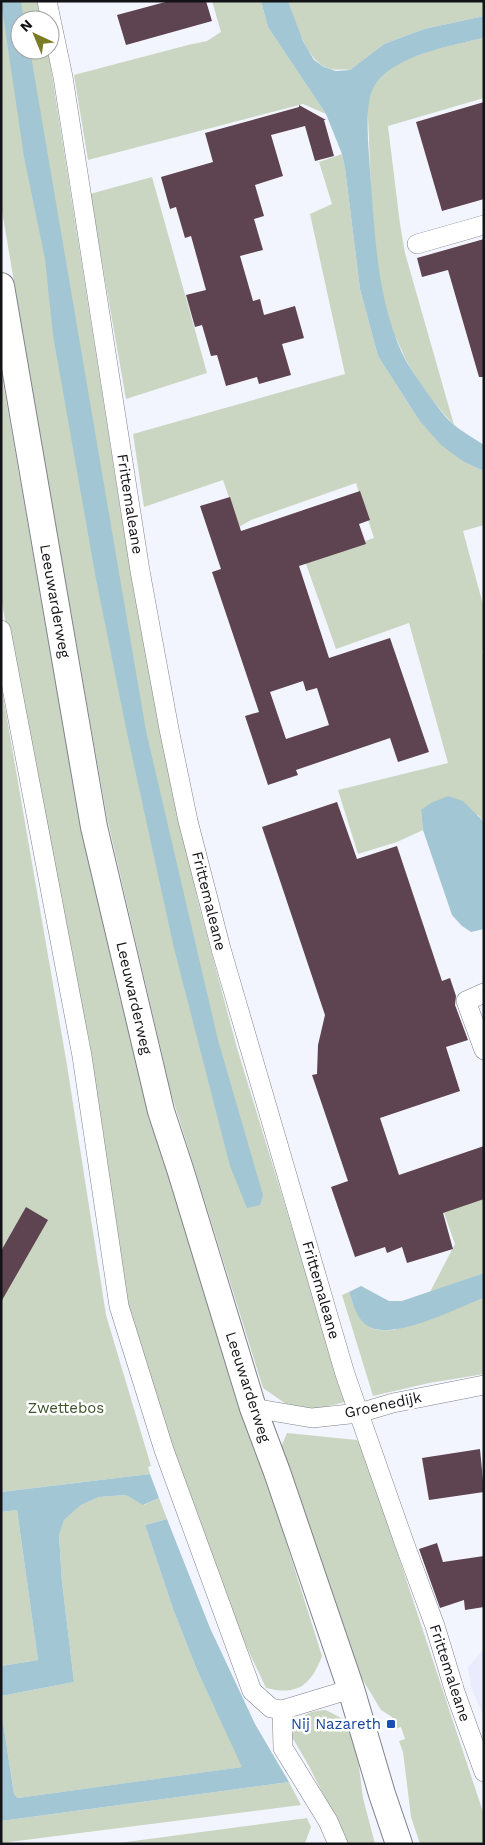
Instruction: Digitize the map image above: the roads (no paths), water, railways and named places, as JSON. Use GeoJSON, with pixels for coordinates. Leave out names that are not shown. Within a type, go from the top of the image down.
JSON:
{"type":"FeatureCollection","features":[{"type":"Feature","properties":{"kind":"main road","name":"Leeuwarderweg"},"geometry":{"type":"LineString","coordinates":[[1,286],[94,827],[161,1110],[253,1408],[277,1472],[351,1689],[399,1844]]}},
{"type":"Feature","properties":{"kind":"street","name":"Frittemaleane"},"geometry":{"type":"LineString","coordinates":[[47,1],[63,77],[140,571],[188,820],[221,949],[345,1374],[435,1626],[455,1692],[484,1772]]}},
{"type":"Feature","properties":{"kind":"street"},"geometry":{"type":"LineString","coordinates":[[417,244],[484,225]]}},
{"type":"Feature","properties":{"kind":"street"},"geometry":{"type":"LineString","coordinates":[[1,630],[82,1056],[119,1306],[164,1450],[252,1691],[271,1708],[282,1710],[351,1689]]}},
{"type":"Feature","properties":{"kind":"street"},"geometry":{"type":"LineString","coordinates":[[484,993],[466,1001],[484,1050]]}},
{"type":"Feature","properties":{"kind":"street","name":"Groenedijk"},"geometry":{"type":"LineString","coordinates":[[253,1408],[312,1418],[359,1413],[393,1403],[484,1385]]}},
{"type":"Feature","properties":{"kind":"street"},"geometry":{"type":"LineString","coordinates":[[282,1710],[284,1748],[328,1821],[338,1844]]}},
{"type":"Feature","properties":{"kind":"place","name":"Nij Nazareth"},"geometry":{"type":"Point","coordinates":[391,1724]}},
{"type":"Feature","properties":{"kind":"park label","name":"Zwettebos"},"geometry":{"type":"Point","coordinates":[66,1408]}}]}
